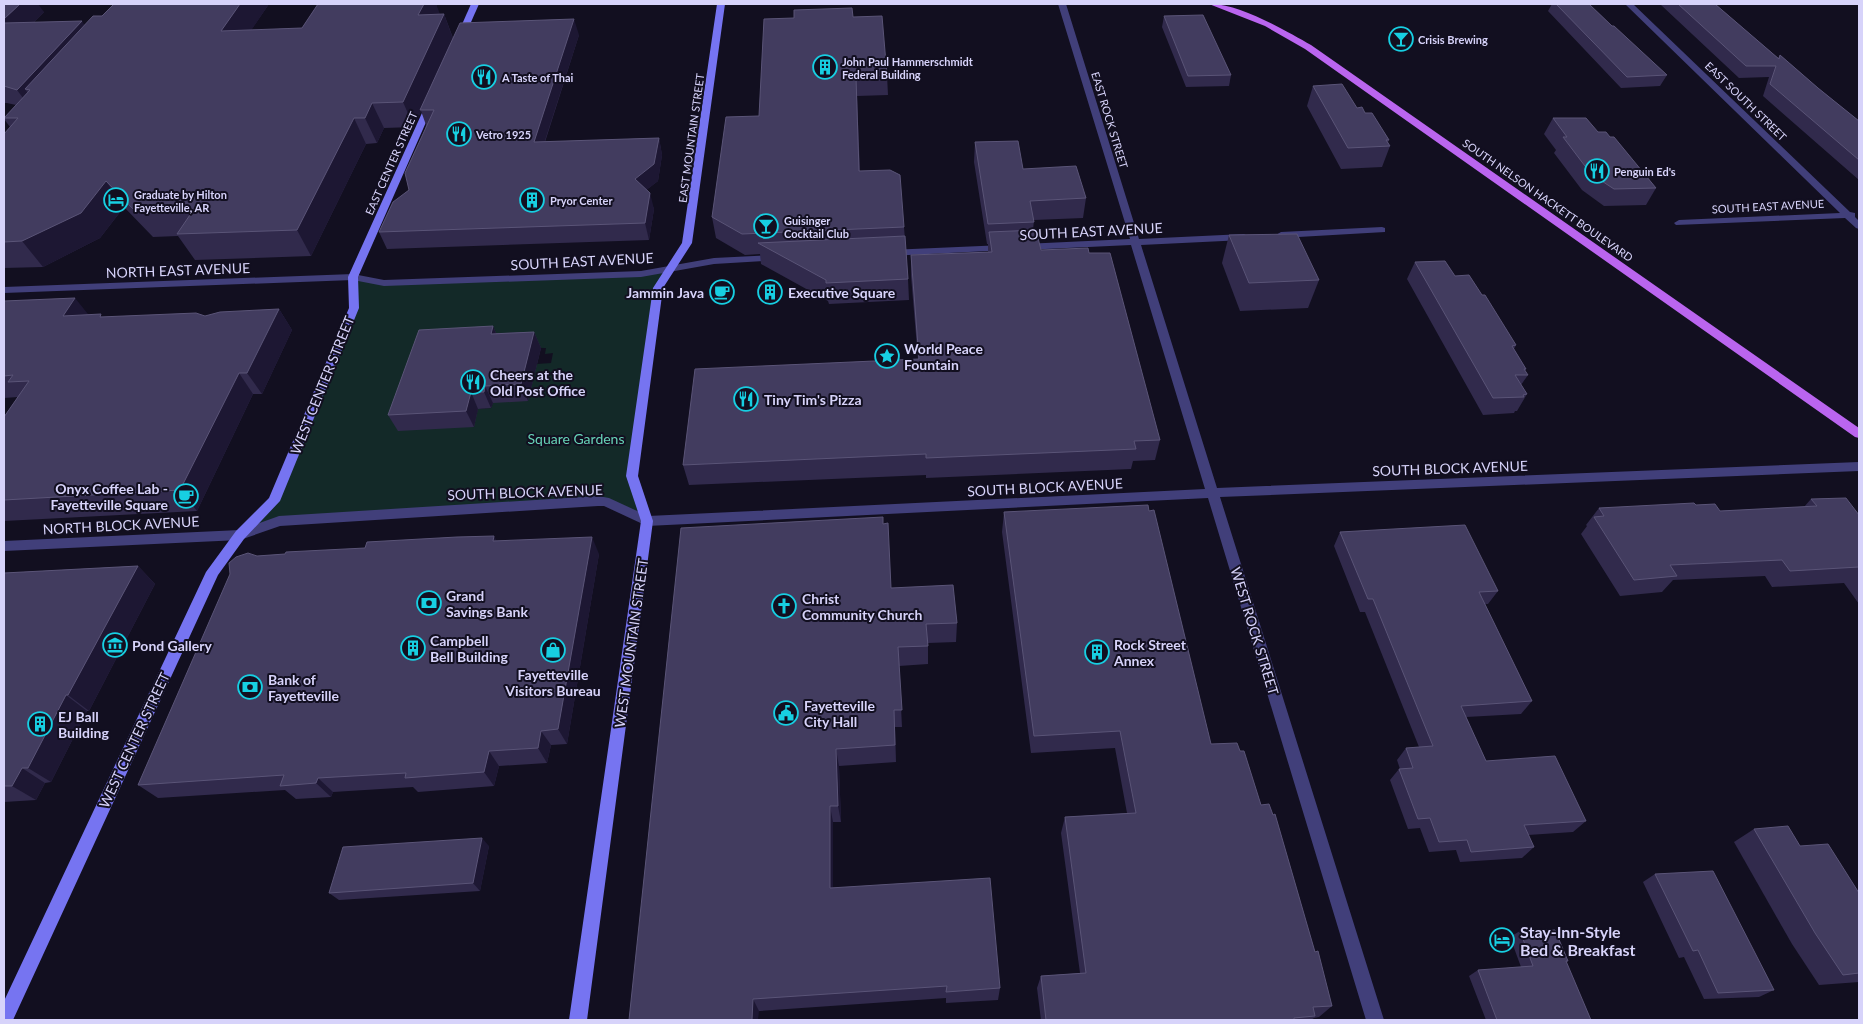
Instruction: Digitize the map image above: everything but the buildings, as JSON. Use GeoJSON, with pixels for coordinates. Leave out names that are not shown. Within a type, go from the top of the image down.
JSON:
{"type":"FeatureCollection","features":[{"type":"Feature","properties":{"kind":"main road","name":"SOUTH NELSON HACKETT BOULEVARD"},"geometry":{"type":"LineString","coordinates":[[1213,4],[1268,24],[1308,47],[1859,434]]}},
{"type":"Feature","properties":{"kind":"street"},"geometry":{"type":"LineString","coordinates":[[457,44],[475,4]]}},
{"type":"Feature","properties":{"kind":"street","name":"EAST MOUNTAIN STREET"},"geometry":{"type":"LineString","coordinates":[[669,270],[687,243],[721,4]]}},
{"type":"Feature","properties":{"kind":"street","name":"EAST ROCK STREET"},"geometry":{"type":"LineString","coordinates":[[1062,4],[1136,242]]}},
{"type":"Feature","properties":{"kind":"street","name":"EAST SOUTH STREET"},"geometry":{"type":"LineString","coordinates":[[1629,4],[1859,226]]}},
{"type":"Feature","properties":{"kind":"street","name":"EAST CENTER STREET"},"geometry":{"type":"LineString","coordinates":[[354,277],[434,96]]}},
{"type":"Feature","properties":{"kind":"street","name":"SOUTH EAST AVENUE"},"geometry":{"type":"LineString","coordinates":[[1679,223],[1859,215]]}},
{"type":"Feature","properties":{"kind":"street"},"geometry":{"type":"LineString","coordinates":[[1274,236],[1382,230]]}},
{"type":"Feature","properties":{"kind":"street","name":"SOUTH EAST AVENUE"},"geometry":{"type":"LineString","coordinates":[[875,254],[1254,237]]}},
{"type":"Feature","properties":{"kind":"street","name":"WEST ROCK STREET"},"geometry":{"type":"LineString","coordinates":[[1136,242],[1375,1020]]}},
{"type":"Feature","properties":{"kind":"street","name":"SOUTH EAST AVENUE"},"geometry":{"type":"LineString","coordinates":[[354,277],[384,283],[639,274],[714,261],[789,258]]}},
{"type":"Feature","properties":{"kind":"street","name":"WEST MOUNTAIN STREET"},"geometry":{"type":"LineString","coordinates":[[578,1020],[647,522],[632,476],[658,288],[669,270]]}},
{"type":"Feature","properties":{"kind":"street","name":"NORTH EAST AVENUE"},"geometry":{"type":"LineString","coordinates":[[4,290],[354,277]]}},
{"type":"Feature","properties":{"kind":"street","name":"WEST CENTER STREET"},"geometry":{"type":"LineString","coordinates":[[4,1020],[212,572],[240,535],[274,501],[354,308],[354,277]]}},
{"type":"Feature","properties":{"kind":"street","name":"SOUTH BLOCK AVENUE"},"geometry":{"type":"LineString","coordinates":[[240,535],[279,520],[598,501],[605,501],[647,522],[1213,493],[1859,466]]}},
{"type":"Feature","properties":{"kind":"street","name":"NORTH BLOCK AVENUE"},"geometry":{"type":"LineString","coordinates":[[4,546],[240,535]]}},
{"type":"Feature","properties":{"kind":"green space","name":"Square Gardens"},"geometry":{"type":"Polygon","coordinates":[[[669,270],[658,288],[632,476],[647,521],[605,501],[279,521],[240,535],[274,501],[354,308],[353,277],[384,283],[639,274],[669,270]],[[427,346],[473,427],[478,409],[491,408],[493,403],[537,364],[551,363],[553,353],[545,354],[546,348],[427,346]]]}},
{"type":"Feature","properties":{"kind":"place","name":"Crisis Brewing"},"geometry":{"type":"Point","coordinates":[1401,39]}},
{"type":"Feature","properties":{"kind":"place","name":"John Paul Hammerschmidt Federal Building"},"geometry":{"type":"Point","coordinates":[825,67]}},
{"type":"Feature","properties":{"kind":"place","name":"A Taste of Thai"},"geometry":{"type":"Point","coordinates":[484,77]}},
{"type":"Feature","properties":{"kind":"place","name":"Vetro 1925"},"geometry":{"type":"Point","coordinates":[459,134]}},
{"type":"Feature","properties":{"kind":"place","name":"Penguin Ed's"},"geometry":{"type":"Point","coordinates":[1597,171]}},
{"type":"Feature","properties":{"kind":"place","name":"Graduate by Hilton Fayetteville, AR"},"geometry":{"type":"Point","coordinates":[116,200]}},
{"type":"Feature","properties":{"kind":"place","name":"Pryor Center"},"geometry":{"type":"Point","coordinates":[532,200]}},
{"type":"Feature","properties":{"kind":"place","name":"Guisinger Cocktail Club"},"geometry":{"type":"Point","coordinates":[766,226]}},
{"type":"Feature","properties":{"kind":"place","name":"Jammin Java"},"geometry":{"type":"Point","coordinates":[722,292]}},
{"type":"Feature","properties":{"kind":"place","name":"Executive Square"},"geometry":{"type":"Point","coordinates":[770,292]}},
{"type":"Feature","properties":{"kind":"place","name":"World Peace Fountain"},"geometry":{"type":"Point","coordinates":[887,356]}},
{"type":"Feature","properties":{"kind":"place","name":"Cheers at the Old Post Office"},"geometry":{"type":"Point","coordinates":[473,382]}},
{"type":"Feature","properties":{"kind":"place","name":"Tiny Tim's Pizza"},"geometry":{"type":"Point","coordinates":[746,399]}},
{"type":"Feature","properties":{"kind":"place","name":"Onyx Coffee Lab - Fayetteville Square"},"geometry":{"type":"Point","coordinates":[186,496]}},
{"type":"Feature","properties":{"kind":"place","name":"Grand Savings Bank"},"geometry":{"type":"Point","coordinates":[429,603]}},
{"type":"Feature","properties":{"kind":"place","name":"Christ Community Church"},"geometry":{"type":"Point","coordinates":[784,606]}},
{"type":"Feature","properties":{"kind":"place","name":"Pond Gallery"},"geometry":{"type":"Point","coordinates":[115,645]}},
{"type":"Feature","properties":{"kind":"place","name":"Campbell Bell Building"},"geometry":{"type":"Point","coordinates":[413,648]}},
{"type":"Feature","properties":{"kind":"place","name":"Fayetteville Visitors Bureau"},"geometry":{"type":"Point","coordinates":[553,650]}},
{"type":"Feature","properties":{"kind":"place","name":"Rock Street Annex"},"geometry":{"type":"Point","coordinates":[1097,652]}},
{"type":"Feature","properties":{"kind":"place","name":"Bank of Fayetteville"},"geometry":{"type":"Point","coordinates":[250,687]}},
{"type":"Feature","properties":{"kind":"place","name":"Fayetteville City Hall"},"geometry":{"type":"Point","coordinates":[786,713]}},
{"type":"Feature","properties":{"kind":"place","name":"EJ Ball Building"},"geometry":{"type":"Point","coordinates":[40,724]}},
{"type":"Feature","properties":{"kind":"place","name":"Stay-Inn-Style Bed & Breakfast"},"geometry":{"type":"Point","coordinates":[1502,940]}}]}
